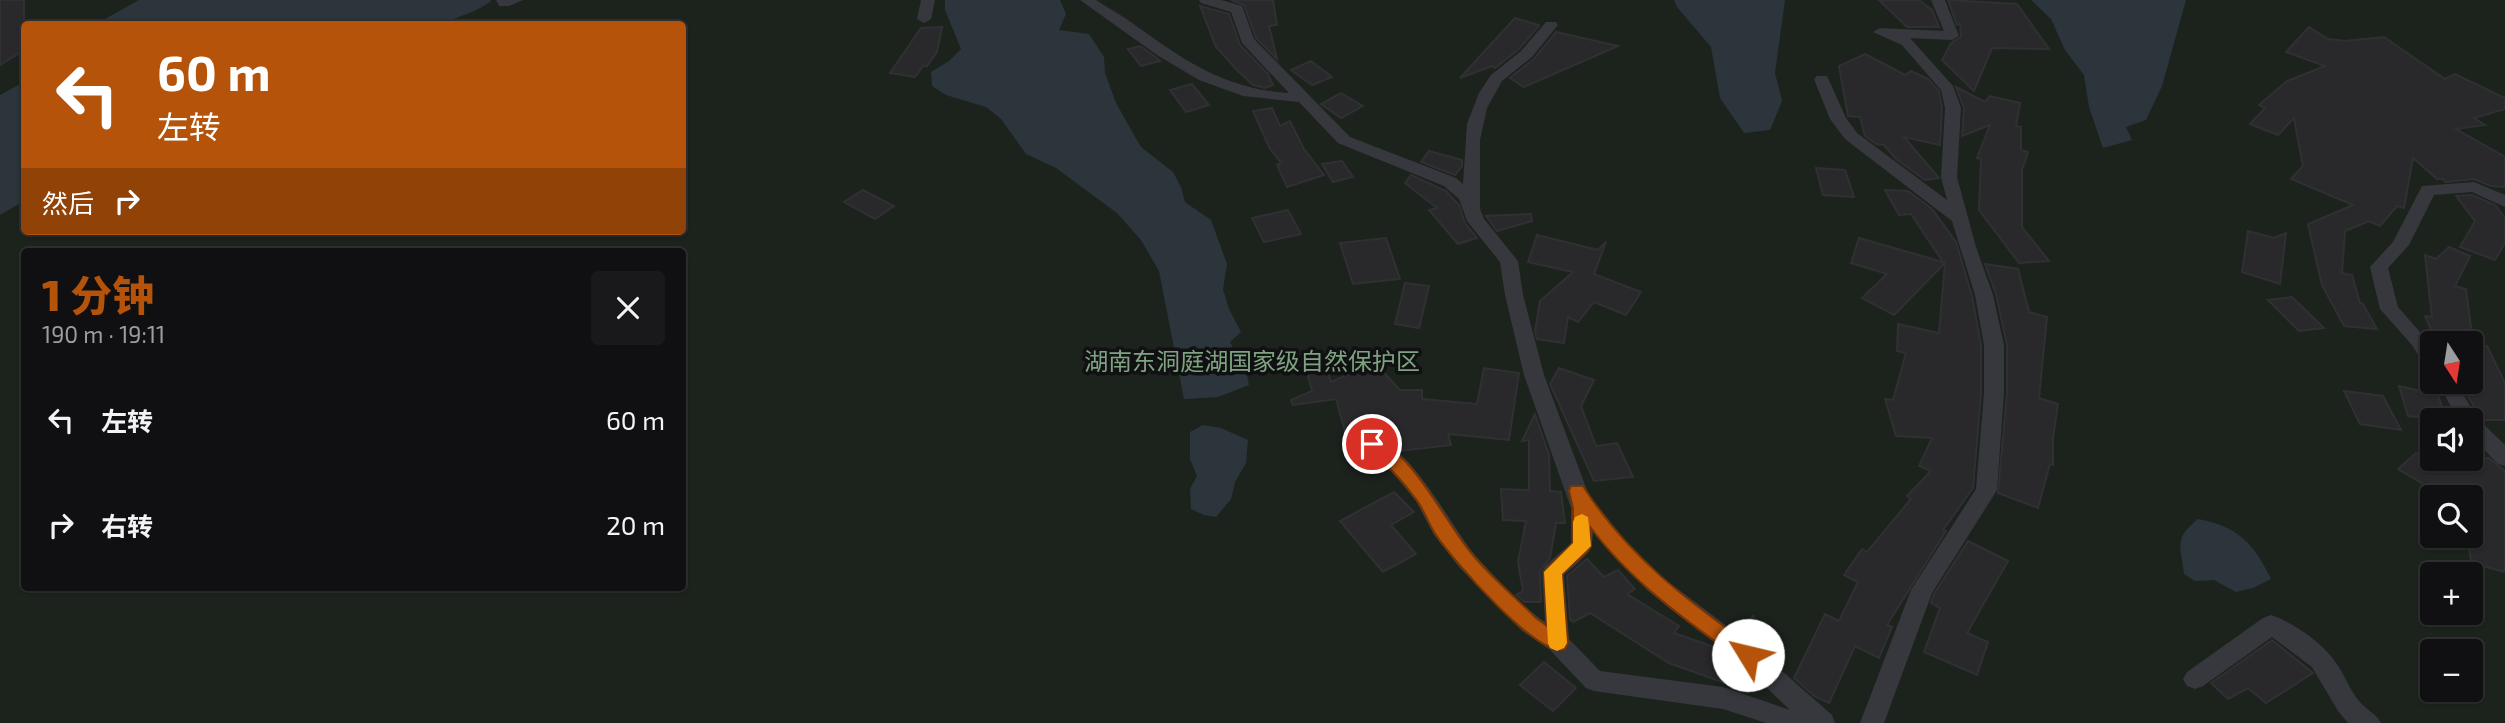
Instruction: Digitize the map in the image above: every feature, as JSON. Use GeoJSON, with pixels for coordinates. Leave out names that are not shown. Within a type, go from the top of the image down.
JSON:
{"type":"FeatureCollection","features":[{"type":"Feature","properties":{"kind":"street"},"geometry":{"type":"LineString","coordinates":[[503,0],[504,3],[516,0]]}},
{"type":"Feature","properties":{"kind":"street"},"geometry":{"type":"LineString","coordinates":[[924,19],[929,0]]}},
{"type":"Feature","properties":{"kind":"street"},"geometry":{"type":"LineString","coordinates":[[1087,0],[1186,68],[1212,80],[1266,96],[1304,98]]}},
{"type":"Feature","properties":{"kind":"street"},"geometry":{"type":"LineString","coordinates":[[1206,0],[1237,9],[1247,40],[1344,140],[1450,182],[1467,197],[1476,221],[1509,261],[1514,295],[1534,375],[1582,508],[1582,546],[1553,572],[1558,643]]}},
{"type":"Feature","properties":{"kind":"street"},"geometry":{"type":"LineString","coordinates":[[1872,723],[1922,590],[1986,490],[1992,439],[1994,345],[1984,295],[1949,177],[1953,108],[1948,89],[1907,42],[1881,33],[1952,36],[1951,24],[1940,10],[1938,0]]}},
{"type":"Feature","properties":{"kind":"street"},"geometry":{"type":"LineString","coordinates":[[1472,210],[1470,150],[1474,122],[1481,102],[1497,76],[1529,52],[1551,25]]}},
{"type":"Feature","properties":{"kind":"street"},"geometry":{"type":"LineString","coordinates":[[1822,79],[1838,119],[1850,136],[1960,219]]}},
{"type":"Feature","properties":{"kind":"street"},"geometry":{"type":"LineString","coordinates":[[2420,342],[2389,309],[2379,267],[2400,245],[2428,190],[2474,187],[2505,202]]}},
{"type":"Feature","properties":{"kind":"street"},"geometry":{"type":"LineString","coordinates":[[2483,436],[2505,458]]}},
{"type":"Feature","properties":{"kind":"street"},"geometry":{"type":"LineString","coordinates":[[1372,444],[1399,466],[1424,495],[1441,529],[1467,561],[1530,624],[1558,643],[1594,681],[1723,698],[1798,723]]}},
{"type":"Feature","properties":{"kind":"street"},"geometry":{"type":"LineString","coordinates":[[1577,491],[1599,525],[1641,571],[1684,609],[1748,655],[1796,702],[1824,723]]}},
{"type":"Feature","properties":{"kind":"street"},"geometry":{"type":"LineString","coordinates":[[2195,679],[2271,625],[2322,662],[2340,696],[2359,719],[2369,723]]}},
{"type":"Feature","properties":{"kind":"green space","name":"湖南东洞庭湖国家级自然保护区"},"geometry":{"type":"Polygon","coordinates":[[[0,0],[2505,0],[2505,723],[0,723],[0,0]]]}},
{"type":"Feature","properties":{"kind":"shaded area"},"geometry":{"type":"Polygon","coordinates":[[[139,0],[491,1],[450,21],[101,21],[139,0]]]}},
{"type":"Feature","properties":{"kind":"shaded area"},"geometry":{"type":"Polygon","coordinates":[[[945,0],[1060,0],[1066,14],[1059,30],[1089,34],[1104,57],[1105,73],[1116,103],[1141,147],[1173,172],[1185,202],[1211,220],[1227,264],[1223,289],[1229,309],[1241,332],[1230,342],[1247,375],[1249,385],[1218,397],[1184,399],[1159,271],[1141,240],[1117,213],[1056,168],[1026,154],[1001,119],[986,107],[946,95],[932,86],[931,72],[949,61],[961,49],[945,10],[945,0]]]}},
{"type":"Feature","properties":{"kind":"shaded area"},"geometry":{"type":"Polygon","coordinates":[[[1674,0],[1785,0],[1775,73],[1782,101],[1770,130],[1744,133],[1720,98],[1711,47],[1674,0]]]}},
{"type":"Feature","properties":{"kind":"shaded area"},"geometry":{"type":"Polygon","coordinates":[[[2031,0],[2186,0],[2162,86],[2146,120],[2126,127],[2132,140],[2103,148],[2089,107],[2084,75],[2065,50],[2051,19],[2031,0]]]}},
{"type":"Feature","properties":{"kind":"shaded area"},"geometry":{"type":"Polygon","coordinates":[[[21,84],[21,203],[0,215],[0,95],[21,84]]]}},
{"type":"Feature","properties":{"kind":"shaded area"},"geometry":{"type":"Polygon","coordinates":[[[1203,425],[1221,428],[1248,440],[1246,463],[1235,482],[1231,499],[1216,517],[1191,509],[1190,489],[1197,476],[1190,459],[1190,432],[1203,425]]]}},
{"type":"Feature","properties":{"kind":"shaded area"},"geometry":{"type":"Polygon","coordinates":[[[2198,519],[2224,526],[2243,538],[2258,556],[2271,579],[2253,588],[2236,592],[2214,580],[2195,581],[2184,574],[2180,544],[2185,532],[2198,519]]]}},
{"type":"Feature","properties":{"kind":"building"},"geometry":{"type":"Polygon","coordinates":[[[0,0],[24,0],[21,52],[0,65],[0,0]]]}},
{"type":"Feature","properties":{"kind":"building"},"geometry":{"type":"Polygon","coordinates":[[[1231,0],[1273,0],[1277,25],[1269,26],[1277,59],[1256,38],[1244,5],[1231,0]]]}},
{"type":"Feature","properties":{"kind":"building"},"geometry":{"type":"Polygon","coordinates":[[[1879,0],[1919,0],[1932,10],[1939,27],[1907,27],[1879,0]]]}},
{"type":"Feature","properties":{"kind":"building"},"geometry":{"type":"Polygon","coordinates":[[[1948,0],[2017,4],[2049,49],[1992,48],[1974,91],[1942,60],[1951,43],[1961,37],[1960,24],[1957,25],[1948,0]]]}},
{"type":"Feature","properties":{"kind":"building"},"geometry":{"type":"Polygon","coordinates":[[[1200,6],[1229,14],[1240,45],[1268,74],[1273,85],[1265,88],[1253,85],[1237,70],[1216,47],[1200,6]]]}},
{"type":"Feature","properties":{"kind":"building"},"geometry":{"type":"Polygon","coordinates":[[[1515,18],[1539,25],[1519,49],[1495,68],[1492,66],[1460,78],[1515,18]]]}},
{"type":"Feature","properties":{"kind":"building"},"geometry":{"type":"Polygon","coordinates":[[[942,27],[937,52],[915,77],[890,73],[921,28],[942,27]]]}},
{"type":"Feature","properties":{"kind":"building"},"geometry":{"type":"Polygon","coordinates":[[[2309,27],[2328,39],[2345,41],[2384,37],[2445,79],[2455,74],[2505,98],[2505,109],[2474,118],[2485,125],[2456,129],[2505,157],[2505,187],[2491,186],[2474,179],[2445,182],[2443,179],[2437,179],[2413,158],[2404,208],[2397,206],[2380,226],[2369,221],[2345,231],[2342,273],[2352,275],[2360,303],[2377,329],[2344,326],[2322,285],[2308,224],[2353,205],[2291,179],[2303,166],[2294,118],[2278,135],[2250,124],[2265,108],[2259,105],[2287,81],[2325,66],[2286,52],[2309,27]]]}},
{"type":"Feature","properties":{"kind":"building"},"geometry":{"type":"Polygon","coordinates":[[[1556,32],[1618,46],[1524,87],[1510,78],[1534,59],[1556,32]]]}},
{"type":"Feature","properties":{"kind":"building"},"geometry":{"type":"Polygon","coordinates":[[[1140,46],[1160,61],[1141,66],[1128,49],[1140,46]]]}},
{"type":"Feature","properties":{"kind":"building"},"geometry":{"type":"Polygon","coordinates":[[[1865,54],[1905,75],[1911,71],[1928,79],[1939,91],[1942,108],[1940,145],[1904,137],[1939,178],[1925,180],[1896,159],[1884,145],[1876,144],[1865,136],[1860,117],[1848,116],[1839,66],[1865,54]]]}},
{"type":"Feature","properties":{"kind":"building"},"geometry":{"type":"Polygon","coordinates":[[[1311,61],[1332,77],[1312,85],[1291,70],[1311,61]]]}},
{"type":"Feature","properties":{"kind":"building"},"geometry":{"type":"Polygon","coordinates":[[[1192,84],[1209,105],[1186,112],[1170,90],[1192,84]]]}},
{"type":"Feature","properties":{"kind":"building"},"geometry":{"type":"Polygon","coordinates":[[[1956,87],[1985,102],[1990,96],[2020,103],[2016,126],[2021,127],[2021,150],[2028,152],[2022,170],[2022,227],[2049,261],[2019,263],[1979,210],[1981,159],[1977,158],[1990,125],[1962,136],[1964,108],[1956,87]]]}},
{"type":"Feature","properties":{"kind":"building"},"geometry":{"type":"Polygon","coordinates":[[[1341,93],[1363,106],[1341,118],[1321,104],[1341,93]]]}},
{"type":"Feature","properties":{"kind":"building"},"geometry":{"type":"Polygon","coordinates":[[[1272,108],[1280,126],[1290,121],[1304,149],[1324,175],[1287,187],[1277,165],[1281,163],[1269,147],[1253,111],[1272,108]]]}},
{"type":"Feature","properties":{"kind":"building"},"geometry":{"type":"Polygon","coordinates":[[[1429,151],[1462,160],[1462,166],[1455,175],[1421,162],[1429,151]]]}},
{"type":"Feature","properties":{"kind":"building"},"geometry":{"type":"Polygon","coordinates":[[[1342,161],[1353,177],[1333,182],[1322,164],[1342,161]]]}},
{"type":"Feature","properties":{"kind":"building"},"geometry":{"type":"Polygon","coordinates":[[[1816,168],[1845,170],[1854,197],[1823,195],[1816,168]]]}},
{"type":"Feature","properties":{"kind":"building"},"geometry":{"type":"Polygon","coordinates":[[[1411,175],[1446,191],[1459,205],[1465,223],[1477,238],[1458,244],[1429,210],[1437,208],[1405,183],[1411,175]]]}},
{"type":"Feature","properties":{"kind":"building"},"geometry":{"type":"Polygon","coordinates":[[[863,190],[894,206],[875,219],[844,202],[863,190]]]}},
{"type":"Feature","properties":{"kind":"building"},"geometry":{"type":"Polygon","coordinates":[[[1885,190],[1908,191],[1932,209],[1956,242],[1972,296],[1981,345],[1981,393],[1973,488],[1943,530],[1946,531],[1887,625],[1892,627],[1879,658],[1855,646],[1829,703],[1814,696],[1794,678],[1825,614],[1839,621],[1858,582],[1844,575],[1862,549],[1867,552],[1911,499],[1907,496],[1931,471],[1919,466],[1932,438],[1896,436],[1885,399],[1893,400],[1906,353],[1897,351],[1898,324],[1939,333],[1945,263],[1894,315],[1862,298],[1887,274],[1851,263],[1859,238],[1943,262],[1911,214],[1899,215],[1885,190]]]}},
{"type":"Feature","properties":{"kind":"building"},"geometry":{"type":"Polygon","coordinates":[[[2472,195],[2495,205],[2505,218],[2505,243],[2495,260],[2460,247],[2475,221],[2456,196],[2472,195]]]}},
{"type":"Feature","properties":{"kind":"building"},"geometry":{"type":"Polygon","coordinates":[[[1288,210],[1301,234],[1264,242],[1252,218],[1288,210]]]}},
{"type":"Feature","properties":{"kind":"building"},"geometry":{"type":"Polygon","coordinates":[[[1531,214],[1532,221],[1497,231],[1486,216],[1531,214]]]}},
{"type":"Feature","properties":{"kind":"building"},"geometry":{"type":"Polygon","coordinates":[[[2248,231],[2274,238],[2286,233],[2280,284],[2242,272],[2248,231]]]}},
{"type":"Feature","properties":{"kind":"building"},"geometry":{"type":"Polygon","coordinates":[[[1537,235],[1598,250],[1606,242],[1594,274],[1641,292],[1626,315],[1594,302],[1578,322],[1568,317],[1564,343],[1537,339],[1535,331],[1540,301],[1573,272],[1528,262],[1537,235]]]}},
{"type":"Feature","properties":{"kind":"building"},"geometry":{"type":"Polygon","coordinates":[[[1386,238],[1400,279],[1353,284],[1340,243],[1386,238]]]}},
{"type":"Feature","properties":{"kind":"building"},"geometry":{"type":"Polygon","coordinates":[[[2449,247],[2470,256],[2455,286],[2466,289],[2471,331],[2432,331],[2425,316],[2432,317],[2425,255],[2436,259],[2449,247]]]}},
{"type":"Feature","properties":{"kind":"building"},"geometry":{"type":"Polygon","coordinates":[[[1985,264],[2018,269],[2029,312],[2047,317],[2039,398],[2058,404],[2053,438],[2053,465],[2050,464],[2038,508],[1998,493],[2007,393],[2007,345],[1996,294],[1985,264]]]}},
{"type":"Feature","properties":{"kind":"building"},"geometry":{"type":"Polygon","coordinates":[[[1405,283],[1429,286],[1419,328],[1395,324],[1405,283]]]}},
{"type":"Feature","properties":{"kind":"building"},"geometry":{"type":"Polygon","coordinates":[[[2292,297],[2324,328],[2299,331],[2268,300],[2292,297]]]}},
{"type":"Feature","properties":{"kind":"building"},"geometry":{"type":"Polygon","coordinates":[[[2483,345],[2487,346],[2505,383],[2505,420],[2483,420],[2483,408],[2475,408],[2467,394],[2483,394],[2483,345]]]}},
{"type":"Feature","properties":{"kind":"building"},"geometry":{"type":"Polygon","coordinates":[[[1375,363],[1400,390],[1422,390],[1422,399],[1477,404],[1484,368],[1519,373],[1509,440],[1448,434],[1451,445],[1400,451],[1393,435],[1371,437],[1369,432],[1346,435],[1336,399],[1293,405],[1291,400],[1312,391],[1306,368],[1326,366],[1331,382],[1375,363]]]}},
{"type":"Feature","properties":{"kind":"building"},"geometry":{"type":"Polygon","coordinates":[[[1559,368],[1594,380],[1581,406],[1596,446],[1617,443],[1633,477],[1594,481],[1550,384],[1559,368]]]}},
{"type":"Feature","properties":{"kind":"building"},"geometry":{"type":"Polygon","coordinates":[[[2399,386],[2420,391],[2420,394],[2438,395],[2442,408],[2420,408],[2420,417],[2408,416],[2399,386]]]}},
{"type":"Feature","properties":{"kind":"building"},"geometry":{"type":"Polygon","coordinates":[[[2344,391],[2383,396],[2401,430],[2360,424],[2344,391]]]}},
{"type":"Feature","properties":{"kind":"building"},"geometry":{"type":"Polygon","coordinates":[[[1535,414],[1549,455],[1550,491],[1561,492],[1565,523],[1556,523],[1550,558],[1540,571],[1541,602],[1525,602],[1516,595],[1523,591],[1518,562],[1526,521],[1503,520],[1501,489],[1529,490],[1529,440],[1522,441],[1535,414]]]}},
{"type":"Feature","properties":{"kind":"building"},"geometry":{"type":"Polygon","coordinates":[[[2416,453],[2420,456],[2420,471],[2483,471],[2483,458],[2489,458],[2505,471],[2505,572],[2483,566],[2483,562],[2471,562],[2469,548],[2483,548],[2483,485],[2425,485],[2398,469],[2416,453]]]}},
{"type":"Feature","properties":{"kind":"building"},"geometry":{"type":"Polygon","coordinates":[[[1394,492],[1414,512],[1391,525],[1416,554],[1383,572],[1340,521],[1394,492]]]}},
{"type":"Feature","properties":{"kind":"building"},"geometry":{"type":"Polygon","coordinates":[[[1968,541],[2008,561],[1967,633],[1988,642],[1977,675],[1924,652],[1940,608],[1931,603],[1934,594],[1968,541]]]}},
{"type":"Feature","properties":{"kind":"building"},"geometry":{"type":"Polygon","coordinates":[[[1587,559],[1604,577],[1618,570],[1635,589],[1627,594],[1679,626],[1674,633],[1717,648],[1738,664],[1746,672],[1744,690],[1669,663],[1590,613],[1573,622],[1570,619],[1567,576],[1587,559]]]}},
{"type":"Feature","properties":{"kind":"building"},"geometry":{"type":"Polygon","coordinates":[[[1754,615],[1753,620],[1774,633],[1762,649],[1740,632],[1754,615]]]}},
{"type":"Feature","properties":{"kind":"building"},"geometry":{"type":"Polygon","coordinates":[[[2272,640],[2313,673],[2266,703],[2248,688],[2228,699],[2211,683],[2272,640]]]}},
{"type":"Feature","properties":{"kind":"building"},"geometry":{"type":"Polygon","coordinates":[[[1544,662],[1576,688],[1553,711],[1520,685],[1544,662]]]}},
{"type":"Feature","properties":{"kind":"slow traffic"},"geometry":{"type":"LineString","coordinates":[[1557,643],[1553,572],[1582,546],[1582,522]]}},
{"type":"Feature","properties":{"kind":"route"},"geometry":{"type":"LineString","coordinates":[[1372,444],[1399,466],[1424,495],[1441,529],[1467,561],[1530,624],[1558,643],[1553,572],[1582,546],[1582,508],[1577,491],[1599,525],[1641,571],[1684,609],[1748,655]]}}]}
